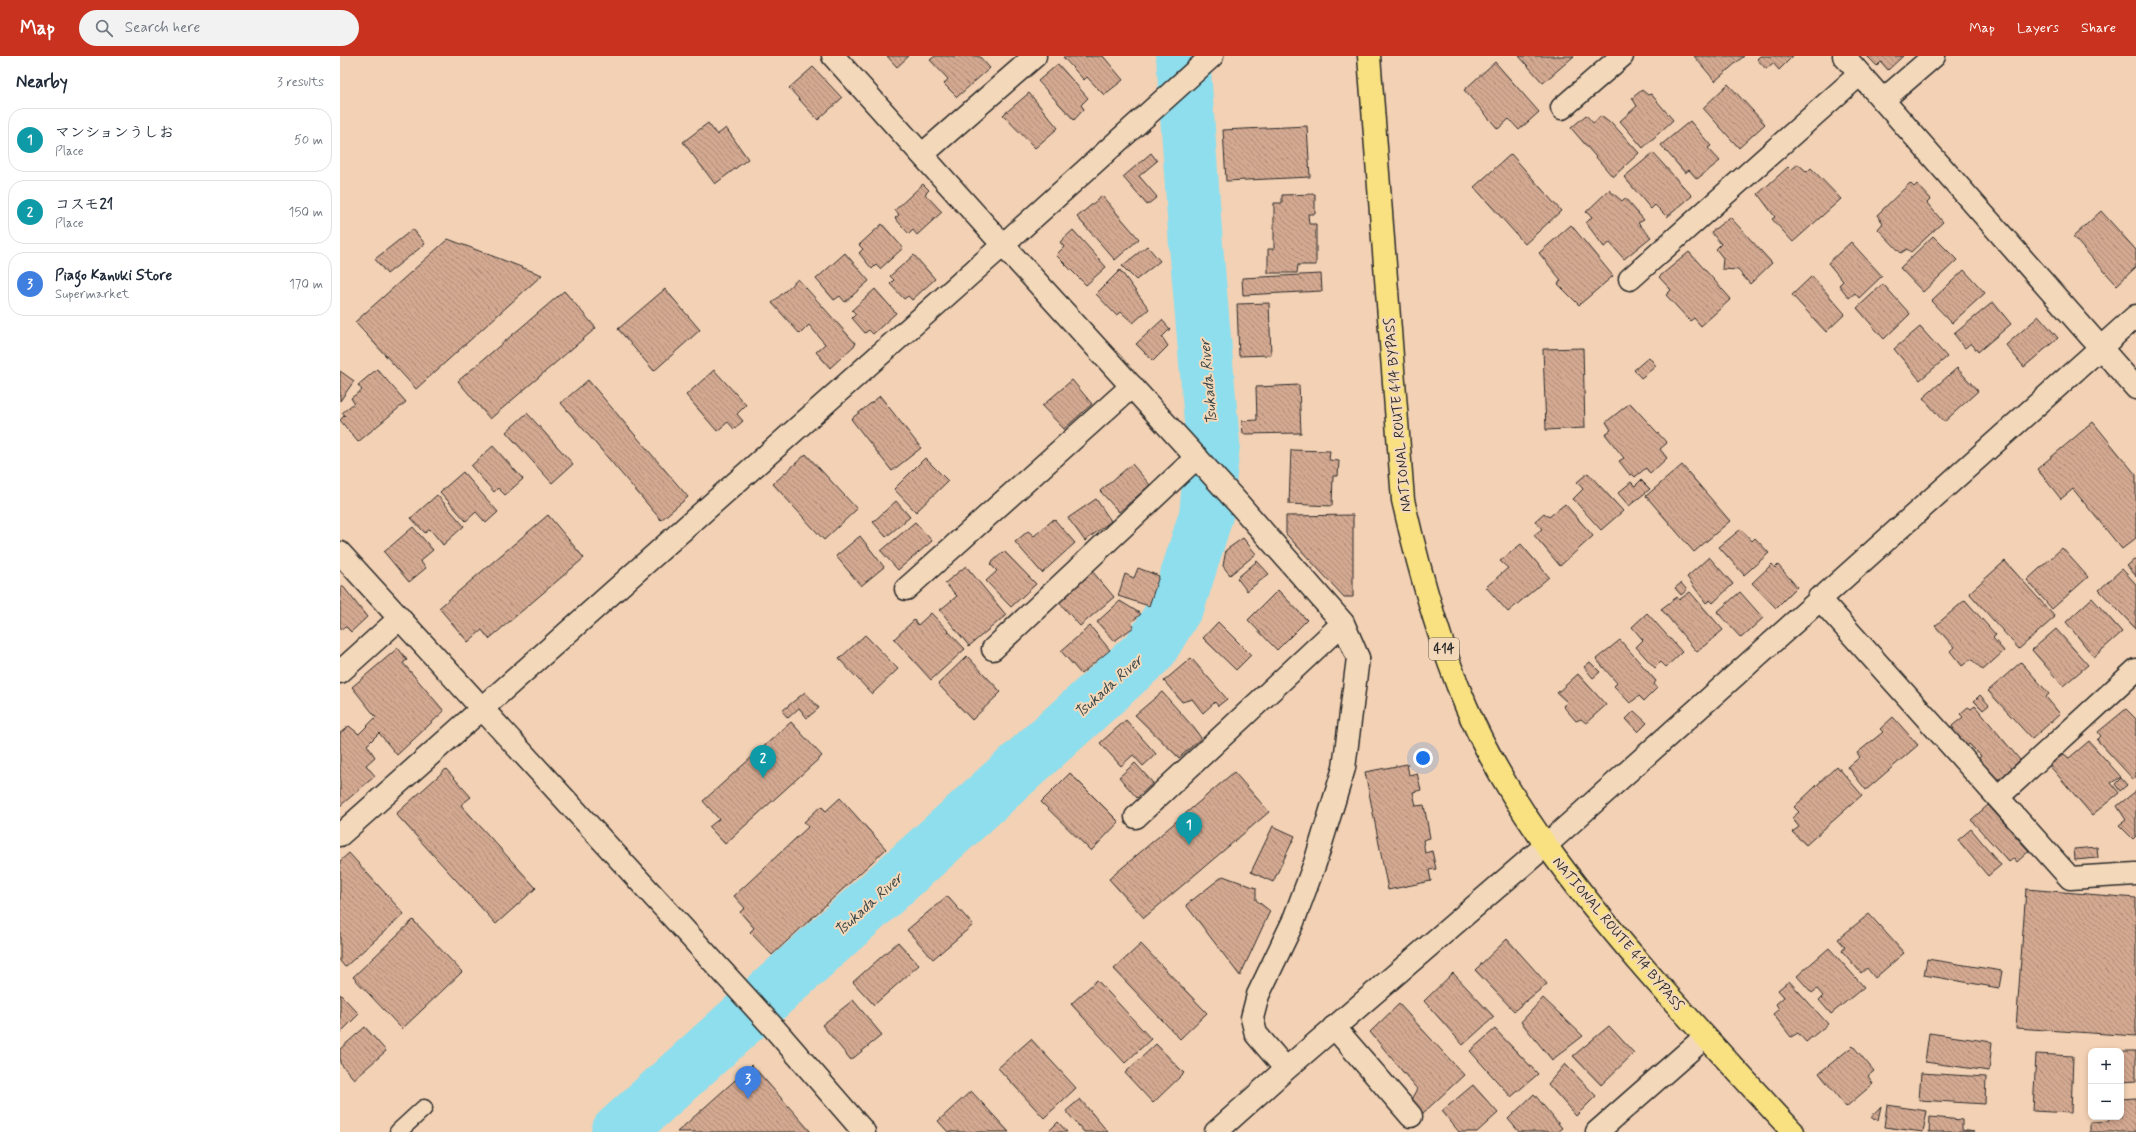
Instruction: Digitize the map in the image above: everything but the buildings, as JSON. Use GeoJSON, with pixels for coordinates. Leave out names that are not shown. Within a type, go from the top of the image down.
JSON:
{"type":"FeatureCollection","features":[{"type":"Feature","properties":{"kind":"highway","name":"NATIONAL ROUTE 414 BYPASS"},"geometry":{"type":"LineString","coordinates":[[1369,56],[1403,500],[1433,618],[1467,708],[1489,754],[1545,846],[1599,916],[1705,1037],[1793,1132]]}},
{"type":"Feature","properties":{"kind":"street"},"geometry":{"type":"LineString","coordinates":[[833,56],[923,154],[1003,245],[1193,452],[1343,623],[1358,658],[1344,768],[1312,870],[1293,922],[1258,994],[1252,1018],[1256,1034],[1286,1069]]}},
{"type":"Feature","properties":{"kind":"street"},"geometry":{"type":"LineString","coordinates":[[923,154],[1036,56]]}},
{"type":"Feature","properties":{"kind":"street"},"geometry":{"type":"LineString","coordinates":[[1562,108],[1622,56]]}},
{"type":"Feature","properties":{"kind":"street"},"geometry":{"type":"LineString","coordinates":[[1844,56],[2136,388]]}},
{"type":"Feature","properties":{"kind":"street"},"geometry":{"type":"LineString","coordinates":[[1883,100],[1934,56]]}},
{"type":"Feature","properties":{"kind":"street"},"geometry":{"type":"LineString","coordinates":[[340,835],[1003,245],[1211,57]]}},
{"type":"Feature","properties":{"kind":"street"},"geometry":{"type":"LineString","coordinates":[[1630,279],[1860,74]]}},
{"type":"Feature","properties":{"kind":"street"},"geometry":{"type":"LineString","coordinates":[[1216,1132],[1334,1027],[1545,846],[2136,316]]}},
{"type":"Feature","properties":{"kind":"street"},"geometry":{"type":"LineString","coordinates":[[906,589],[1132,386]]}},
{"type":"Feature","properties":{"kind":"street"},"geometry":{"type":"LineString","coordinates":[[993,649],[1193,452]]}},
{"type":"Feature","properties":{"kind":"street"},"geometry":{"type":"LineString","coordinates":[[340,553],[773,1027],[864,1132]]}},
{"type":"Feature","properties":{"kind":"street"},"geometry":{"type":"LineString","coordinates":[[1820,598],[2070,878],[2136,874]]}},
{"type":"Feature","properties":{"kind":"street"},"geometry":{"type":"LineString","coordinates":[[340,672],[400,618]]}},
{"type":"Feature","properties":{"kind":"street"},"geometry":{"type":"LineString","coordinates":[[1136,817],[1343,623]]}},
{"type":"Feature","properties":{"kind":"street"},"geometry":{"type":"LineString","coordinates":[[1998,797],[2136,670]]}},
{"type":"Feature","properties":{"kind":"street"},"geometry":{"type":"LineString","coordinates":[[1334,1027],[1411,1116]]}},
{"type":"Feature","properties":{"kind":"street"},"geometry":{"type":"LineString","coordinates":[[1597,1132],[1705,1037]]}},
{"type":"Feature","properties":{"kind":"lane"},"geometry":{"type":"LineString","coordinates":[[398,1132],[424,1108]]}},
{"type":"Feature","properties":{"kind":"waterway","name":"Tsukada River"},"geometry":{"type":"LineString","coordinates":[[618,1132],[1150,650],[1179,602],[1206,515],[1213,444],[1196,245],[1183,56]]}},
{"type":"Feature","properties":{"kind":"place","name":"コスモ21"},"geometry":{"type":"Point","coordinates":[763,778]}},
{"type":"Feature","properties":{"kind":"place","name":"マンションうしお"},"geometry":{"type":"Point","coordinates":[1189,845]}},
{"type":"Feature","properties":{"kind":"place","name":"Piago Kanuki Store"},"geometry":{"type":"Point","coordinates":[748,1099]}}]}
